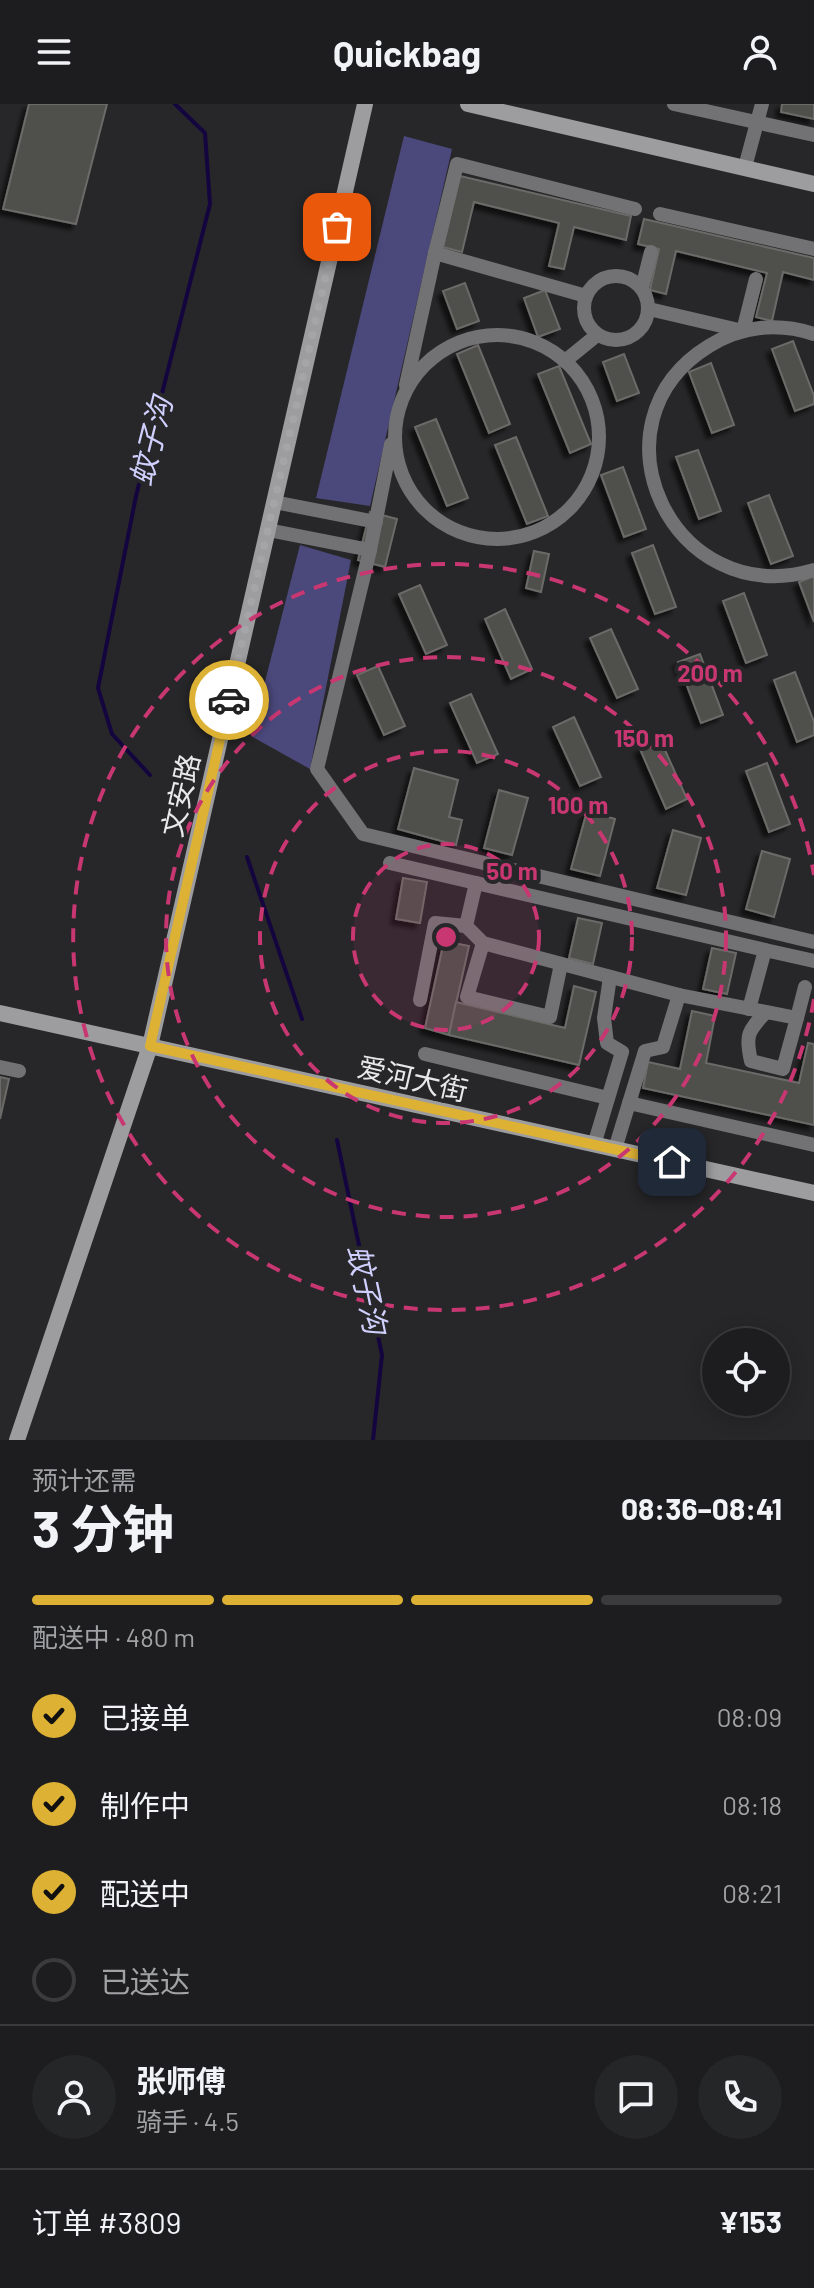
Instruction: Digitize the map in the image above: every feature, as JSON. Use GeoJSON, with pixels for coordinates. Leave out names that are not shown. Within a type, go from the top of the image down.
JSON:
{"type":"FeatureCollection","features":[{"type":"Feature","properties":{"kind":"main road","name":"文安路"},"geometry":{"type":"LineString","coordinates":[[17,1440],[150,1046],[365,104]]}},
{"type":"Feature","properties":{"kind":"main road"},"geometry":{"type":"LineString","coordinates":[[468,104],[814,184]]}},
{"type":"Feature","properties":{"kind":"main road","name":"爱河大街"},"geometry":{"type":"LineString","coordinates":[[0,1013],[814,1193]]}},
{"type":"Feature","properties":{"kind":"street"},"geometry":{"type":"LineString","coordinates":[[674,104],[814,135]]}},
{"type":"Feature","properties":{"kind":"street"},"geometry":{"type":"LineString","coordinates":[[745,167],[762,104]]}},
{"type":"Feature","properties":{"kind":"street"},"geometry":{"type":"LineString","coordinates":[[635,209],[457,164],[317,769],[363,834],[814,942]]}},
{"type":"Feature","properties":{"kind":"street"},"geometry":{"type":"LineString","coordinates":[[660,214],[814,249]]}},
{"type":"Feature","properties":{"kind":"street"},"geometry":{"type":"LineString","coordinates":[[642,288],[651,252]]}},
{"type":"Feature","properties":{"kind":"street"},"geometry":{"type":"LineString","coordinates":[[435,253],[586,296]]}},
{"type":"Feature","properties":{"kind":"street"},"geometry":{"type":"LineString","coordinates":[[612,276],[633,280],[642,288],[649,309],[643,328],[626,340],[616,341],[597,335],[585,318],[586,296],[601,280],[612,276]]}},
{"type":"Feature","properties":{"kind":"street"},"geometry":{"type":"LineString","coordinates":[[743,331],[756,279]]}},
{"type":"Feature","properties":{"kind":"street"},"geometry":{"type":"LineString","coordinates":[[649,309],[743,331]]}},
{"type":"Feature","properties":{"kind":"street"},"geometry":{"type":"LineString","coordinates":[[814,334],[795,328],[759,327],[724,337],[693,356],[669,383],[654,416],[649,453],[656,494],[677,531],[708,559],[747,575],[789,577],[814,570]]}},
{"type":"Feature","properties":{"kind":"street"},"geometry":{"type":"LineString","coordinates":[[394,428],[397,463],[412,496],[437,521],[469,537],[505,541],[539,532],[568,512],[588,487],[598,456],[599,424],[590,393],[565,361],[546,347],[516,336],[484,335],[453,344],[424,364],[404,393]]}},
{"type":"Feature","properties":{"kind":"street"},"geometry":{"type":"LineString","coordinates":[[565,361],[597,335]]}},
{"type":"Feature","properties":{"kind":"street"},"geometry":{"type":"LineString","coordinates":[[274,502],[376,522]]}},
{"type":"Feature","properties":{"kind":"street"},"geometry":{"type":"LineString","coordinates":[[268,530],[370,550]]}},
{"type":"Feature","properties":{"kind":"street"},"geometry":{"type":"LineString","coordinates":[[390,863],[814,961]]}},
{"type":"Feature","properties":{"kind":"street"},"geometry":{"type":"LineString","coordinates":[[466,926],[476,883]]}},
{"type":"Feature","properties":{"kind":"street"},"geometry":{"type":"LineString","coordinates":[[420,1000],[435,923],[466,926],[483,943],[610,977],[679,995],[797,1018]]}},
{"type":"Feature","properties":{"kind":"street"},"geometry":{"type":"LineString","coordinates":[[483,943],[467,997],[550,1017],[561,964]]}},
{"type":"Feature","properties":{"kind":"street"},"geometry":{"type":"LineString","coordinates":[[749,1009],[765,950]]}},
{"type":"Feature","properties":{"kind":"street"},"geometry":{"type":"LineString","coordinates":[[594,1145],[622,1052],[607,1043],[604,1018],[610,977]]}},
{"type":"Feature","properties":{"kind":"street"},"geometry":{"type":"LineString","coordinates":[[766,1012],[752,1026],[746,1040],[751,1061],[783,1069],[805,987]]}},
{"type":"Feature","properties":{"kind":"street"},"geometry":{"type":"LineString","coordinates":[[615,1149],[645,1051],[663,1047],[679,995]]}},
{"type":"Feature","properties":{"kind":"street"},"geometry":{"type":"LineString","coordinates":[[425,1054],[608,1098]]}},
{"type":"Feature","properties":{"kind":"street"},"geometry":{"type":"LineString","coordinates":[[0,1067],[19,1071]]}},
{"type":"Feature","properties":{"kind":"street"},"geometry":{"type":"LineString","coordinates":[[629,1103],[814,1145]]}},
{"type":"Feature","properties":{"kind":"shaded area"},"geometry":{"type":"Polygon","coordinates":[[[404,136],[452,149],[370,506],[316,498],[404,136]]]}},
{"type":"Feature","properties":{"kind":"shaded area"},"geometry":{"type":"Polygon","coordinates":[[[300,545],[351,560],[310,769],[251,736],[300,545]]]}},
{"type":"Feature","properties":{"kind":"building"},"geometry":{"type":"Polygon","coordinates":[[[29,104],[107,104],[76,224],[3,209],[29,104]]]}},
{"type":"Feature","properties":{"kind":"building"},"geometry":{"type":"Polygon","coordinates":[[[782,104],[814,104],[814,119],[781,112],[782,104]]]}},
{"type":"Feature","properties":{"kind":"building"},"geometry":{"type":"Polygon","coordinates":[[[460,176],[631,216],[626,240],[574,227],[564,269],[549,266],[559,223],[474,202],[462,252],[443,247],[460,176]]]}},
{"type":"Feature","properties":{"kind":"building"},"geometry":{"type":"Polygon","coordinates":[[[644,219],[814,258],[814,280],[783,272],[772,321],[756,317],[767,273],[676,251],[666,294],[650,290],[659,249],[638,244],[644,219]]]}},
{"type":"Feature","properties":{"kind":"building"},"geometry":{"type":"Polygon","coordinates":[[[465,283],[479,321],[457,329],[443,291],[465,283]]]}},
{"type":"Feature","properties":{"kind":"building"},"geometry":{"type":"Polygon","coordinates":[[[545,290],[560,329],[538,337],[524,298],[545,290]]]}},
{"type":"Feature","properties":{"kind":"building"},"geometry":{"type":"Polygon","coordinates":[[[793,341],[814,396],[814,404],[795,411],[772,349],[793,341]]]}},
{"type":"Feature","properties":{"kind":"building"},"geometry":{"type":"Polygon","coordinates":[[[478,345],[510,424],[489,433],[457,354],[478,345]]]}},
{"type":"Feature","properties":{"kind":"building"},"geometry":{"type":"Polygon","coordinates":[[[624,354],[639,393],[617,401],[603,362],[624,354]]]}},
{"type":"Feature","properties":{"kind":"building"},"geometry":{"type":"Polygon","coordinates":[[[711,363],[734,425],[712,433],[689,372],[711,363]]]}},
{"type":"Feature","properties":{"kind":"building"},"geometry":{"type":"Polygon","coordinates":[[[559,366],[591,444],[570,453],[538,374],[559,366]]]}},
{"type":"Feature","properties":{"kind":"building"},"geometry":{"type":"Polygon","coordinates":[[[436,419],[468,498],[447,506],[415,427],[436,419]]]}},
{"type":"Feature","properties":{"kind":"building"},"geometry":{"type":"Polygon","coordinates":[[[516,437],[548,516],[527,524],[495,445],[516,437]]]}},
{"type":"Feature","properties":{"kind":"building"},"geometry":{"type":"Polygon","coordinates":[[[698,450],[721,511],[699,519],[676,457],[698,450]]]}},
{"type":"Feature","properties":{"kind":"building"},"geometry":{"type":"Polygon","coordinates":[[[623,467],[646,529],[624,537],[601,475],[623,467]]]}},
{"type":"Feature","properties":{"kind":"building"},"geometry":{"type":"Polygon","coordinates":[[[769,495],[793,556],[771,564],[748,503],[769,495]]]}},
{"type":"Feature","properties":{"kind":"building"},"geometry":{"type":"Polygon","coordinates":[[[370,512],[397,519],[385,567],[358,560],[370,512]]]}},
{"type":"Feature","properties":{"kind":"building"},"geometry":{"type":"Polygon","coordinates":[[[653,545],[676,607],[655,614],[632,553],[653,545]]]}},
{"type":"Feature","properties":{"kind":"building"},"geometry":{"type":"Polygon","coordinates":[[[534,551],[549,554],[541,592],[526,588],[534,551]]]}},
{"type":"Feature","properties":{"kind":"building"},"geometry":{"type":"Polygon","coordinates":[[[814,576],[814,622],[799,582],[814,576]]]}},
{"type":"Feature","properties":{"kind":"building"},"geometry":{"type":"Polygon","coordinates":[[[420,585],[447,645],[426,654],[399,594],[420,585]]]}},
{"type":"Feature","properties":{"kind":"building"},"geometry":{"type":"Polygon","coordinates":[[[744,593],[767,655],[746,663],[723,601],[744,593]]]}},
{"type":"Feature","properties":{"kind":"building"},"geometry":{"type":"Polygon","coordinates":[[[505,609],[532,669],[511,679],[485,619],[505,609]]]}},
{"type":"Feature","properties":{"kind":"building"},"geometry":{"type":"Polygon","coordinates":[[[611,629],[638,689],[617,698],[590,638],[611,629]]]}},
{"type":"Feature","properties":{"kind":"building"},"geometry":{"type":"Polygon","coordinates":[[[700,654],[723,715],[701,723],[678,662],[700,654]]]}},
{"type":"Feature","properties":{"kind":"building"},"geometry":{"type":"Polygon","coordinates":[[[378,666],[405,726],[384,735],[357,675],[378,666]]]}},
{"type":"Feature","properties":{"kind":"building"},"geometry":{"type":"Polygon","coordinates":[[[795,672],[814,722],[814,735],[797,742],[774,680],[795,672]]]}},
{"type":"Feature","properties":{"kind":"building"},"geometry":{"type":"Polygon","coordinates":[[[471,694],[498,754],[477,763],[450,703],[471,694]]]}},
{"type":"Feature","properties":{"kind":"building"},"geometry":{"type":"Polygon","coordinates":[[[574,717],[601,777],[580,786],[553,727],[574,717]]]}},
{"type":"Feature","properties":{"kind":"building"},"geometry":{"type":"Polygon","coordinates":[[[660,739],[687,799],[666,809],[640,749],[660,739]]]}},
{"type":"Feature","properties":{"kind":"building"},"geometry":{"type":"Polygon","coordinates":[[[767,763],[790,824],[769,832],[746,771],[767,763]]]}},
{"type":"Feature","properties":{"kind":"building"},"geometry":{"type":"Polygon","coordinates":[[[414,768],[458,780],[449,817],[462,820],[456,845],[398,829],[414,768]]]}},
{"type":"Feature","properties":{"kind":"building"},"geometry":{"type":"Polygon","coordinates":[[[499,790],[528,798],[512,855],[484,848],[499,790]]]}},
{"type":"Feature","properties":{"kind":"building"},"geometry":{"type":"Polygon","coordinates":[[[587,811],[615,819],[600,876],[571,869],[587,811]]]}},
{"type":"Feature","properties":{"kind":"building"},"geometry":{"type":"Polygon","coordinates":[[[673,830],[701,838],[686,895],[657,888],[673,830]]]}},
{"type":"Feature","properties":{"kind":"building"},"geometry":{"type":"Polygon","coordinates":[[[762,851],[790,859],[774,917],[746,909],[762,851]]]}},
{"type":"Feature","properties":{"kind":"building"},"geometry":{"type":"Polygon","coordinates":[[[403,878],[427,882],[420,923],[396,919],[403,878]]]}},
{"type":"Feature","properties":{"kind":"building"},"geometry":{"type":"Polygon","coordinates":[[[578,918],[602,923],[593,964],[569,958],[578,918]]]}},
{"type":"Feature","properties":{"kind":"building"},"geometry":{"type":"Polygon","coordinates":[[[444,941],[469,946],[449,1035],[425,1028],[444,941]]]}},
{"type":"Feature","properties":{"kind":"building"},"geometry":{"type":"Polygon","coordinates":[[[712,948],[736,953],[727,994],[703,989],[712,948]]]}},
{"type":"Feature","properties":{"kind":"building"},"geometry":{"type":"Polygon","coordinates":[[[574,986],[596,992],[579,1065],[449,1035],[456,1002],[565,1028],[574,986]]]}},
{"type":"Feature","properties":{"kind":"building"},"geometry":{"type":"Polygon","coordinates":[[[692,1011],[715,1016],[706,1063],[799,1083],[808,1043],[814,1044],[814,1125],[643,1088],[648,1062],[680,1069],[692,1011]]]}},
{"type":"Feature","properties":{"kind":"building"},"geometry":{"type":"Polygon","coordinates":[[[0,1077],[9,1079],[0,1119],[0,1077]]]}},
{"type":"Feature","properties":{"kind":"waterway","name":"蚊子沟"},"geometry":{"type":"LineString","coordinates":[[150,775],[112,734],[98,688],[136,496],[210,204],[205,133],[175,104]]}},
{"type":"Feature","properties":{"kind":"waterway","name":"蚊子沟"},"geometry":{"type":"LineString","coordinates":[[247,857],[302,1019]]}},
{"type":"Feature","properties":{"kind":"waterway","name":"蚊子沟"},"geometry":{"type":"LineString","coordinates":[[337,1140],[382,1355],[373,1440]]}},
{"type":"Feature","properties":{"kind":"way so far"},"geometry":{"type":"LineString","coordinates":[[229,700],[337,227]]}},
{"type":"Feature","properties":{"kind":"route"},"geometry":{"type":"LineString","coordinates":[[229,700],[150,1046],[672,1162]]}}]}
